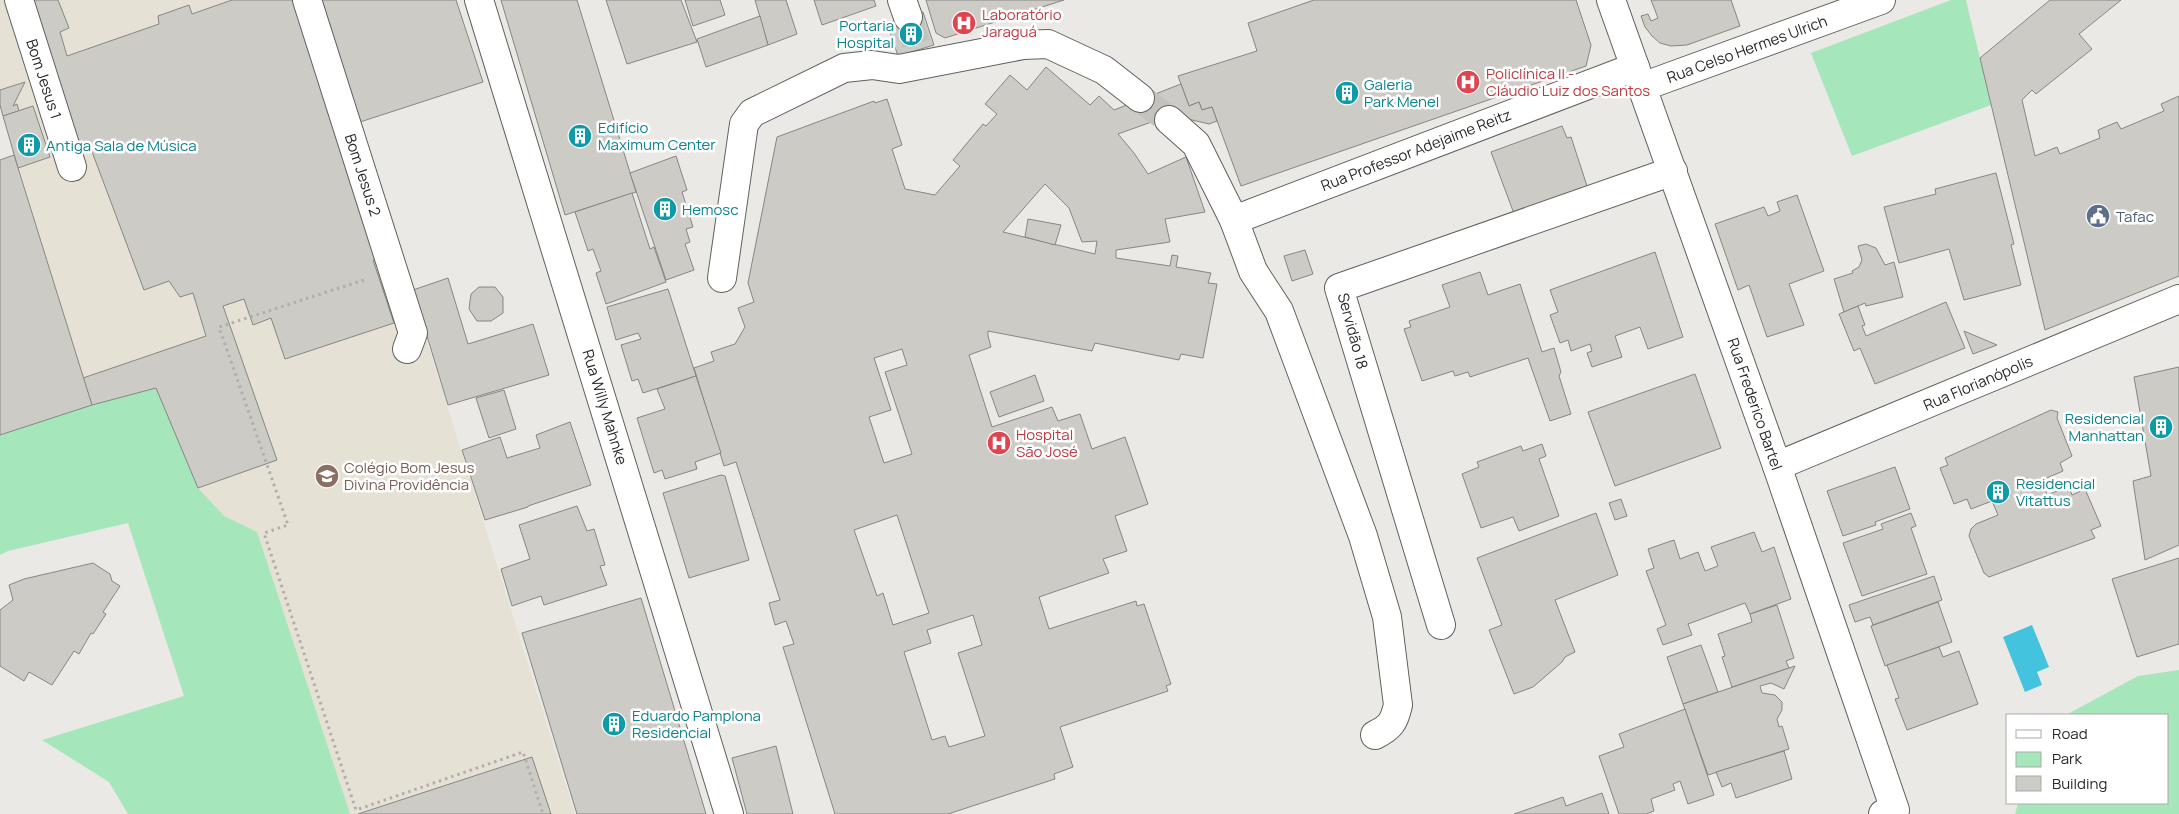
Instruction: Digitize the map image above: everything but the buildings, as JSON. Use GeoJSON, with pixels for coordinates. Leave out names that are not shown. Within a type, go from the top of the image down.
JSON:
{"type":"FeatureCollection","features":[{"type":"Feature","properties":{"kind":"street","name":"Bom Jesus 1"},"geometry":{"type":"LineString","coordinates":[[19,0],[70,162]]}},
{"type":"Feature","properties":{"kind":"street","name":"Bom Jesus 2"},"geometry":{"type":"LineString","coordinates":[[306,0],[414,333],[407,349]]}},
{"type":"Feature","properties":{"kind":"street","name":"Rua Willy Mahnke"},"geometry":{"type":"LineString","coordinates":[[479,0],[729,814]]}},
{"type":"Feature","properties":{"kind":"street","name":"Rua Frederico Bartel"},"geometry":{"type":"LineString","coordinates":[[1611,0],[1777,466],[1889,812]]}},
{"type":"Feature","properties":{"kind":"street","name":"Rua Celso Hermes Ulrich"},"geometry":{"type":"LineString","coordinates":[[1639,77],[1880,0]]}},
{"type":"Feature","properties":{"kind":"street"},"geometry":{"type":"LineString","coordinates":[[722,278],[744,124],[752,113],[844,68],[872,65],[899,69],[921,58],[1022,45],[1048,44],[1104,70],[1140,98]]}},
{"type":"Feature","properties":{"kind":"street","name":"Rua Professor Adejaime Reitz"},"geometry":{"type":"LineString","coordinates":[[1234,220],[1639,77]]}},
{"type":"Feature","properties":{"kind":"street"},"geometry":{"type":"LineString","coordinates":[[1169,120],[1196,144],[1234,220],[1253,271],[1282,320],[1363,536],[1387,616],[1398,705],[1395,718],[1387,729],[1375,735]]}},
{"type":"Feature","properties":{"kind":"street","name":"Servidão 18"},"geometry":{"type":"LineString","coordinates":[[1441,625],[1339,288],[1672,171]]}},
{"type":"Feature","properties":{"kind":"street","name":"Rua Florianópolis"},"geometry":{"type":"LineString","coordinates":[[1777,466],[2179,299]]}},
{"type":"Feature","properties":{"kind":"path"},"geometry":{"type":"LineString","coordinates":[[394,270],[219,327],[288,525],[264,533],[356,810],[523,752],[543,814]]}},
{"type":"Feature","properties":{"kind":"shaded area","name":"Colégio Bom Jesus Divina Providência"},"geometry":{"type":"Polygon","coordinates":[[[0,0],[320,0],[575,814],[292,814],[156,389],[92,405],[0,105],[0,0]]]}},
{"type":"Feature","properties":{"kind":"green space"},"geometry":{"type":"Polygon","coordinates":[[[1951,0],[1966,0],[1991,105],[1852,156],[1811,53],[1951,0]]]}},
{"type":"Feature","properties":{"kind":"green space"},"geometry":{"type":"Polygon","coordinates":[[[156,388],[198,488],[224,516],[257,532],[350,814],[128,814],[109,782],[42,740],[184,696],[128,523],[8,551],[0,555],[0,435],[92,405],[156,388]]]}},
{"type":"Feature","properties":{"kind":"green space"},"geometry":{"type":"Polygon","coordinates":[[[2179,670],[2179,814],[2015,814],[2018,804],[2169,804],[2169,714],[2068,714],[2138,676],[2179,670]]]}},
{"type":"Feature","properties":{"kind":"water"},"geometry":{"type":"Polygon","coordinates":[[[2032,625],[2049,667],[2037,672],[2042,685],[2025,692],[2003,637],[2032,625]]]}},
{"type":"Feature","properties":{"kind":"tunnel"},"geometry":{"type":"LineString","coordinates":[[908,17],[918,50]]}},
{"type":"Feature","properties":{"kind":"tunnel"},"geometry":{"type":"LineString","coordinates":[[1140,98],[1169,120]]}},
{"type":"Feature","properties":{"kind":"place","name":"Laboratório Jaraguá"},"geometry":{"type":"Point","coordinates":[964,23]}},
{"type":"Feature","properties":{"kind":"place","name":"Portaria Hospital"},"geometry":{"type":"Point","coordinates":[911,34]}},
{"type":"Feature","properties":{"kind":"place","name":"Policlínica II - Cláudio Luiz dos Santos"},"geometry":{"type":"Point","coordinates":[1468,82]}},
{"type":"Feature","properties":{"kind":"place","name":"Galeria Park Menel"},"geometry":{"type":"Point","coordinates":[1347,93]}},
{"type":"Feature","properties":{"kind":"place","name":"Edifício Maximum Center"},"geometry":{"type":"Point","coordinates":[580,136]}},
{"type":"Feature","properties":{"kind":"place","name":"Antiga Sala de Música"},"geometry":{"type":"Point","coordinates":[29,145]}},
{"type":"Feature","properties":{"kind":"place","name":"Hemosc"},"geometry":{"type":"Point","coordinates":[665,209]}},
{"type":"Feature","properties":{"kind":"place","name":"Tafac"},"geometry":{"type":"Point","coordinates":[2098,216]}},
{"type":"Feature","properties":{"kind":"place","name":"Residencial Manhattan"},"geometry":{"type":"Point","coordinates":[2161,427]}},
{"type":"Feature","properties":{"kind":"place","name":"Hospital São José"},"geometry":{"type":"Point","coordinates":[999,443]}},
{"type":"Feature","properties":{"kind":"place","name":"Colégio Bom Jesus Divina Providência"},"geometry":{"type":"Point","coordinates":[327,476]}},
{"type":"Feature","properties":{"kind":"place","name":"Residencial Vitattus"},"geometry":{"type":"Point","coordinates":[1998,492]}},
{"type":"Feature","properties":{"kind":"place","name":"Eduardo Pamplona Residencial"},"geometry":{"type":"Point","coordinates":[614,724]}}]}
